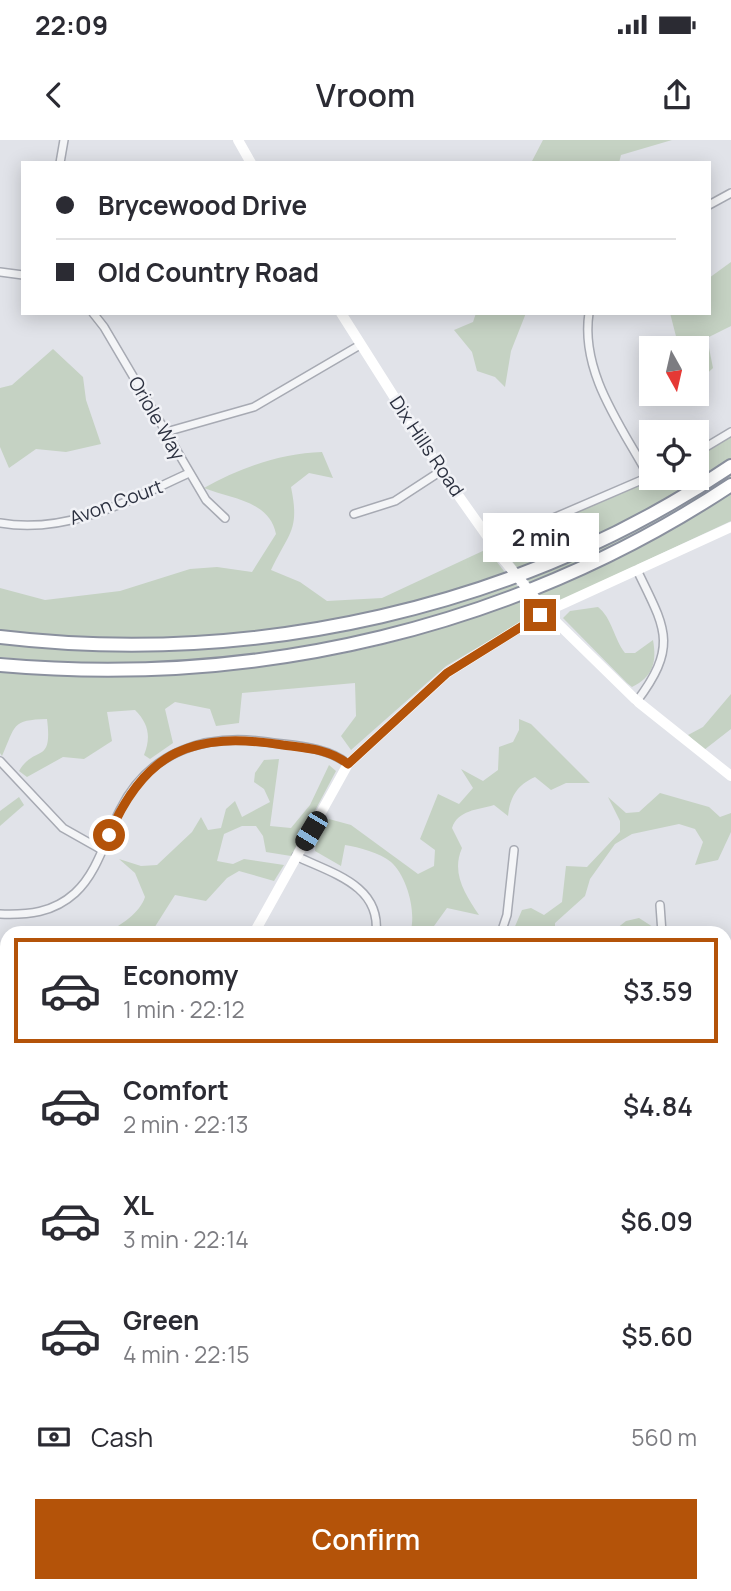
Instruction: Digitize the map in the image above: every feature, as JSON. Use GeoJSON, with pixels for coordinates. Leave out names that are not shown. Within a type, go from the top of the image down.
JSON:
{"type":"FeatureCollection","features":[{"type":"Feature","properties":{"kind":"highway"},"geometry":{"type":"LineString","coordinates":[[0,637],[96,644],[170,644],[245,640],[383,617],[529,572],[645,519],[731,466]]}},
{"type":"Feature","properties":{"kind":"highway"},"geometry":{"type":"LineString","coordinates":[[0,665],[123,670],[223,665],[332,650],[482,610],[589,566],[648,535],[731,485]]}},
{"type":"Feature","properties":{"kind":"street"},"geometry":{"type":"LineString","coordinates":[[60,161],[64,140]]}},
{"type":"Feature","properties":{"kind":"street"},"geometry":{"type":"LineString","coordinates":[[238,140],[250,161]]}},
{"type":"Feature","properties":{"kind":"street"},"geometry":{"type":"LineString","coordinates":[[711,204],[731,193]]}},
{"type":"Feature","properties":{"kind":"street"},"geometry":{"type":"LineString","coordinates":[[0,272],[21,275]]}},
{"type":"Feature","properties":{"kind":"street","name":"Oriole Way"},"geometry":{"type":"LineString","coordinates":[[95,315],[206,500],[225,519]]}},
{"type":"Feature","properties":{"kind":"street","name":"Dix Hills Road"},"geometry":{"type":"LineString","coordinates":[[342,315],[441,471],[504,560],[564,631],[637,701],[731,776]]}},
{"type":"Feature","properties":{"kind":"street"},"geometry":{"type":"LineString","coordinates":[[589,315],[586,331],[593,369],[639,456]]}},
{"type":"Feature","properties":{"kind":"street"},"geometry":{"type":"LineString","coordinates":[[166,432],[254,407],[360,345]]}},
{"type":"Feature","properties":{"kind":"street"},"geometry":{"type":"LineString","coordinates":[[709,445],[731,432]]}},
{"type":"Feature","properties":{"kind":"street"},"geometry":{"type":"LineString","coordinates":[[354,514],[395,501],[441,471]]}},
{"type":"Feature","properties":{"kind":"street","name":"Avon Court"},"geometry":{"type":"LineString","coordinates":[[0,523],[36,525],[68,521],[130,500],[189,473]]}},
{"type":"Feature","properties":{"kind":"street"},"geometry":{"type":"LineString","coordinates":[[493,544],[639,482]]}},
{"type":"Feature","properties":{"kind":"street"},"geometry":{"type":"LineString","coordinates":[[554,608],[731,527]]}},
{"type":"Feature","properties":{"kind":"street"},"geometry":{"type":"LineString","coordinates":[[637,570],[659,616],[665,651],[656,674],[637,701]]}},
{"type":"Feature","properties":{"kind":"street"},"geometry":{"type":"LineString","coordinates":[[258,926],[348,764],[447,673],[540,615]]}},
{"type":"Feature","properties":{"kind":"street"},"geometry":{"type":"LineString","coordinates":[[0,914],[28,915],[59,904],[84,883],[131,791],[159,761],[189,746],[218,740],[250,740],[325,751],[348,764]]}},
{"type":"Feature","properties":{"kind":"street"},"geometry":{"type":"LineString","coordinates":[[0,761],[63,828],[102,850]]}},
{"type":"Feature","properties":{"kind":"street"},"geometry":{"type":"LineString","coordinates":[[503,926],[507,915],[514,850]]}},
{"type":"Feature","properties":{"kind":"street"},"geometry":{"type":"LineString","coordinates":[[296,856],[365,892],[376,916],[376,926]]}},
{"type":"Feature","properties":{"kind":"street"},"geometry":{"type":"LineString","coordinates":[[660,905],[662,926]]}},
{"type":"Feature","properties":{"kind":"green space"},"geometry":{"type":"Polygon","coordinates":[[[543,140],[672,140],[621,155],[620,161],[532,161],[543,140]]]}},
{"type":"Feature","properties":{"kind":"green space"},"geometry":{"type":"Polygon","coordinates":[[[731,262],[731,326],[709,337],[676,336],[671,315],[711,315],[711,277],[731,262]]]}},
{"type":"Feature","properties":{"kind":"green space"},"geometry":{"type":"Polygon","coordinates":[[[475,315],[525,315],[511,351],[505,387],[495,377],[477,371],[472,352],[454,330],[473,322],[475,315]]]}},
{"type":"Feature","properties":{"kind":"green space"},"geometry":{"type":"Polygon","coordinates":[[[709,348],[713,368],[709,372],[709,348]]]}},
{"type":"Feature","properties":{"kind":"green space"},"geometry":{"type":"Polygon","coordinates":[[[53,349],[83,377],[86,400],[101,444],[66,452],[36,449],[9,468],[0,447],[0,388],[12,385],[53,349]]]}},
{"type":"Feature","properties":{"kind":"green space"},"geometry":{"type":"Polygon","coordinates":[[[731,436],[731,461],[709,475],[709,449],[731,436]]]}},
{"type":"Feature","properties":{"kind":"green space"},"geometry":{"type":"Polygon","coordinates":[[[322,452],[333,478],[309,473],[291,487],[293,523],[288,539],[271,570],[300,582],[327,601],[382,598],[487,549],[507,575],[369,613],[264,632],[200,638],[142,639],[0,632],[0,588],[45,600],[120,591],[190,569],[217,567],[252,572],[276,534],[272,523],[266,514],[248,502],[204,488],[261,463],[291,455],[322,452]]]}},
{"type":"Feature","properties":{"kind":"green space"},"geometry":{"type":"Polygon","coordinates":[[[731,472],[731,479],[622,544],[532,586],[525,576],[695,490],[709,490],[709,483],[731,472]]]}},
{"type":"Feature","properties":{"kind":"green space"},"geometry":{"type":"Polygon","coordinates":[[[639,484],[639,490],[686,490],[666,503],[519,570],[503,550],[503,544],[639,484]]]}},
{"type":"Feature","properties":{"kind":"green space"},"geometry":{"type":"Polygon","coordinates":[[[731,493],[731,521],[549,606],[537,591],[652,540],[731,493]]]}},
{"type":"Feature","properties":{"kind":"green space"},"geometry":{"type":"Polygon","coordinates":[[[515,583],[520,590],[411,625],[355,640],[262,658],[150,665],[0,657],[0,643],[94,649],[186,646],[278,638],[407,615],[515,583]]]}},
{"type":"Feature","properties":{"kind":"green space"},"geometry":{"type":"Polygon","coordinates":[[[526,597],[538,612],[446,666],[351,750],[341,736],[356,716],[355,683],[242,693],[239,723],[216,726],[210,709],[175,702],[165,709],[173,743],[150,759],[144,755],[148,742],[146,726],[135,710],[107,712],[112,741],[84,759],[63,757],[27,777],[19,771],[25,763],[45,749],[47,719],[27,721],[16,726],[2,756],[0,753],[0,671],[34,674],[159,674],[228,670],[297,661],[365,649],[406,638],[526,597]]]}},
{"type":"Feature","properties":{"kind":"green space"},"geometry":{"type":"Polygon","coordinates":[[[598,607],[607,617],[625,653],[635,653],[653,640],[652,668],[645,679],[632,687],[563,618],[570,611],[598,607]]]}},
{"type":"Feature","properties":{"kind":"green space"},"geometry":{"type":"Polygon","coordinates":[[[731,694],[731,729],[704,750],[688,735],[703,727],[731,694]]]}},
{"type":"Feature","properties":{"kind":"green space"},"geometry":{"type":"Polygon","coordinates":[[[519,719],[531,724],[590,783],[566,783],[551,790],[535,777],[516,792],[508,816],[494,805],[463,814],[455,822],[452,828],[462,848],[458,866],[461,883],[479,915],[447,908],[434,926],[412,926],[411,905],[406,885],[391,862],[369,851],[345,845],[341,866],[315,851],[317,837],[329,819],[351,825],[418,874],[434,866],[435,850],[420,839],[438,794],[459,804],[473,788],[461,769],[483,781],[498,770],[499,747],[513,742],[519,730],[519,719]]]}},
{"type":"Feature","properties":{"kind":"green space"},"geometry":{"type":"Polygon","coordinates":[[[279,759],[270,826],[291,828],[310,805],[329,765],[336,771],[291,856],[266,852],[263,836],[256,826],[242,826],[224,834],[217,861],[233,864],[244,859],[284,865],[274,881],[239,871],[227,878],[206,901],[175,895],[155,926],[117,926],[134,913],[145,897],[135,873],[119,859],[141,866],[157,865],[192,832],[201,817],[208,830],[221,828],[226,809],[235,801],[242,817],[270,802],[264,789],[254,782],[255,773],[264,760],[279,759]]]}},
{"type":"Feature","properties":{"kind":"green space"},"geometry":{"type":"Polygon","coordinates":[[[660,793],[709,807],[720,817],[731,813],[731,832],[718,860],[695,865],[703,842],[695,829],[679,824],[632,834],[615,844],[590,879],[585,896],[555,923],[555,926],[515,926],[522,910],[531,908],[544,915],[562,902],[566,866],[587,867],[620,832],[620,821],[608,797],[626,813],[639,812],[660,793]]]}},
{"type":"Feature","properties":{"kind":"green space"},"geometry":{"type":"Polygon","coordinates":[[[19,797],[24,805],[0,826],[0,811],[19,797]]]}},
{"type":"Feature","properties":{"kind":"green space"},"geometry":{"type":"Polygon","coordinates":[[[639,918],[651,926],[620,926],[626,921],[639,918]]]}},
{"type":"Feature","properties":{"kind":"route"},"geometry":{"type":"LineString","coordinates":[[109,835],[120,808],[145,775],[159,761],[189,746],[206,741],[250,740],[325,751],[348,764],[447,673],[486,646],[540,615]]}}]}
